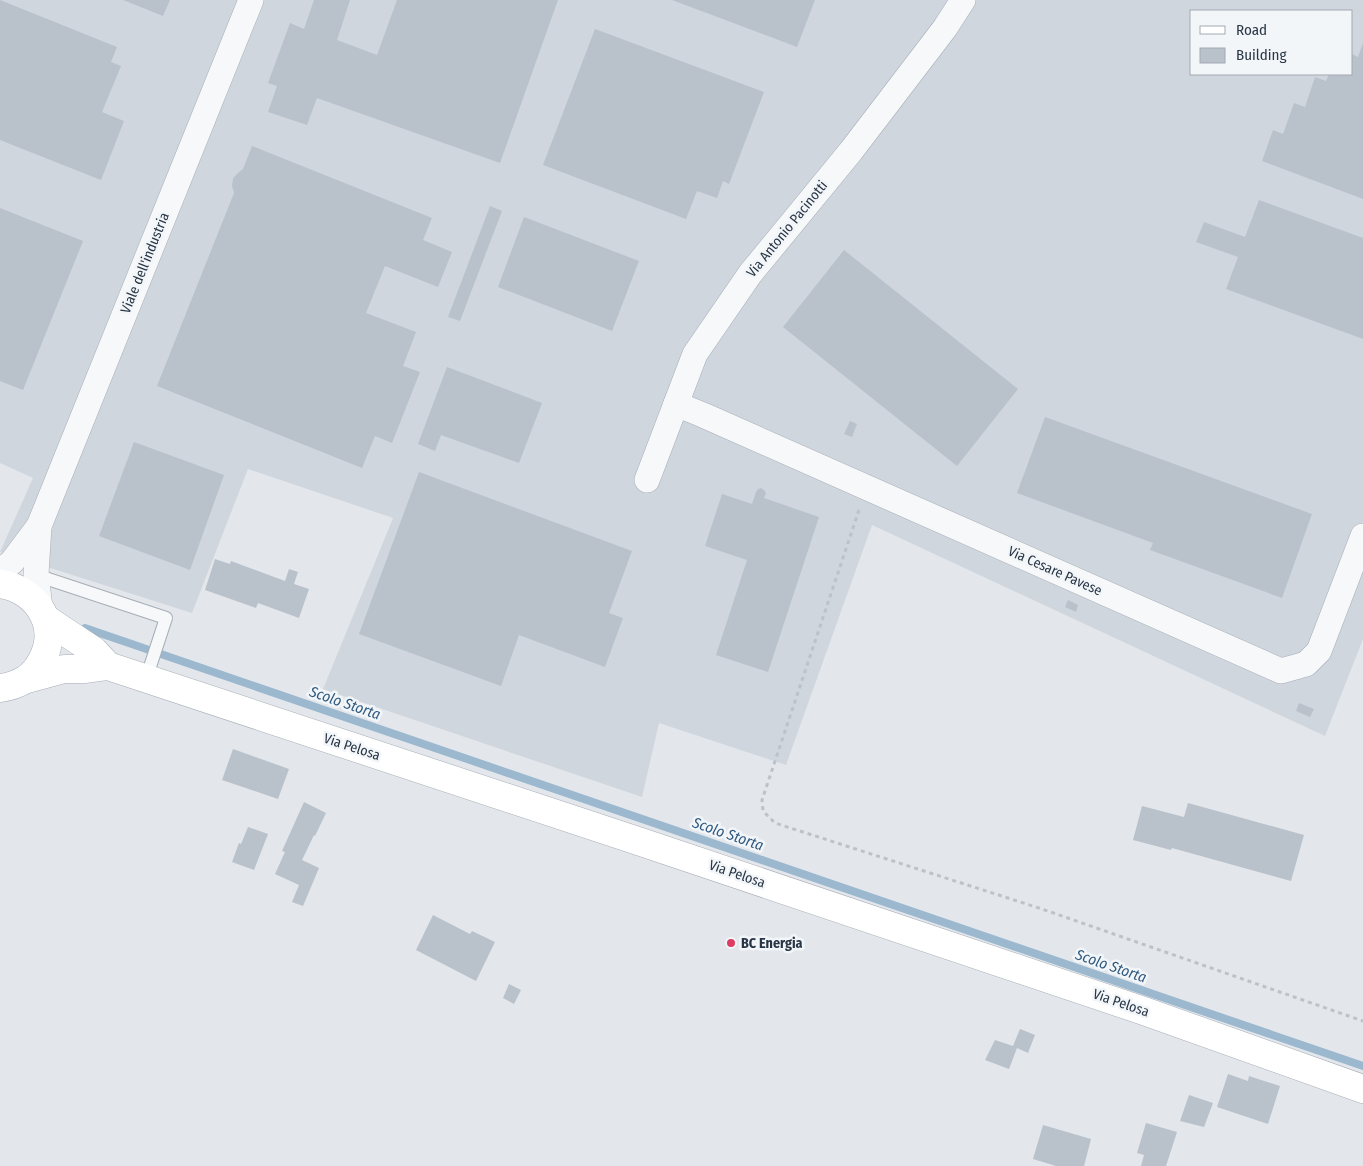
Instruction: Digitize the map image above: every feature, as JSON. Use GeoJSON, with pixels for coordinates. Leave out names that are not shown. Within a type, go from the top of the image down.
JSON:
{"type":"FeatureCollection","features":[{"type":"Feature","properties":{"kind":"main road","name":"Via Pelosa"},"geometry":{"type":"LineString","coordinates":[[0,584],[22,590],[32,598],[43,614],[94,652],[108,666]]}},
{"type":"Feature","properties":{"kind":"main road"},"geometry":{"type":"LineString","coordinates":[[27,679],[38,668],[48,644],[48,632],[43,614]]}},
{"type":"Feature","properties":{"kind":"main road","name":"Via Pelosa"},"geometry":{"type":"LineString","coordinates":[[0,688],[15,685],[27,679],[64,668],[86,669],[108,666],[148,670],[638,841],[1141,1010],[1363,1089]]}},
{"type":"Feature","properties":{"kind":"street","name":"Viale dell'industria"},"geometry":{"type":"LineString","coordinates":[[0,571],[12,562],[39,526],[250,0]]}},
{"type":"Feature","properties":{"kind":"street","name":"Via Antonio Pacinotti"},"geometry":{"type":"LineString","coordinates":[[647,480],[695,354],[750,274],[851,151],[945,28],[963,0]]}},
{"type":"Feature","properties":{"kind":"street","name":"Via Cesare Pavese"},"geometry":{"type":"LineString","coordinates":[[676,404],[1281,671],[1306,664],[1320,651],[1363,536]]}},
{"type":"Feature","properties":{"kind":"street","name":"Viale dell'industria"},"geometry":{"type":"LineString","coordinates":[[39,526],[36,574],[43,614]]}},
{"type":"Feature","properties":{"kind":"lane"},"geometry":{"type":"LineString","coordinates":[[36,574],[166,618],[148,670]]}},
{"type":"Feature","properties":{"kind":"path"},"geometry":{"type":"LineString","coordinates":[[867,488],[762,800],[763,811],[775,823],[1042,909],[1363,1021]]}},
{"type":"Feature","properties":{"kind":"shaded area"},"geometry":{"type":"Polygon","coordinates":[[[0,0],[1363,0],[1363,639],[1325,736],[872,525],[786,765],[659,723],[642,797],[323,689],[393,518],[248,469],[192,613],[0,552],[33,478],[0,463],[0,0]]]}},
{"type":"Feature","properties":{"kind":"building"},"geometry":{"type":"Polygon","coordinates":[[[0,0],[117,47],[111,62],[121,66],[102,112],[124,121],[101,180],[0,140],[0,0]]]}},
{"type":"Feature","properties":{"kind":"building"},"geometry":{"type":"Polygon","coordinates":[[[123,0],[170,0],[163,16],[123,0]]]}},
{"type":"Feature","properties":{"kind":"building"},"geometry":{"type":"Polygon","coordinates":[[[314,0],[350,0],[337,40],[377,55],[397,0],[558,0],[500,163],[317,98],[307,125],[268,112],[277,86],[268,83],[290,23],[304,29],[314,0]]]}},
{"type":"Feature","properties":{"kind":"building"},"geometry":{"type":"Polygon","coordinates":[[[672,0],[815,0],[797,47],[672,0]]]}},
{"type":"Feature","properties":{"kind":"building"},"geometry":{"type":"Polygon","coordinates":[[[595,29],[764,92],[729,184],[723,181],[717,198],[697,191],[686,219],[543,165],[595,29]]]}},
{"type":"Feature","properties":{"kind":"building"},"geometry":{"type":"Polygon","coordinates":[[[1363,43],[1363,199],[1262,161],[1273,130],[1283,134],[1294,103],[1305,107],[1315,77],[1326,81],[1329,75],[1353,75],[1353,54],[1358,57],[1363,43]]]}},
{"type":"Feature","properties":{"kind":"building"},"geometry":{"type":"Polygon","coordinates":[[[252,146],[432,218],[423,240],[452,252],[438,287],[385,266],[366,313],[416,332],[403,366],[420,372],[392,443],[375,436],[362,468],[157,386],[234,193],[232,186],[233,178],[243,169],[252,146]]]}},
{"type":"Feature","properties":{"kind":"building"},"geometry":{"type":"Polygon","coordinates":[[[1259,200],[1363,238],[1363,339],[1226,289],[1238,257],[1196,242],[1204,222],[1245,237],[1259,200]]]}},
{"type":"Feature","properties":{"kind":"building"},"geometry":{"type":"Polygon","coordinates":[[[490,206],[502,211],[460,321],[448,317],[490,206]]]}},
{"type":"Feature","properties":{"kind":"building"},"geometry":{"type":"Polygon","coordinates":[[[0,208],[83,241],[23,390],[0,381],[0,208]]]}},
{"type":"Feature","properties":{"kind":"building"},"geometry":{"type":"Polygon","coordinates":[[[524,217],[639,261],[612,331],[498,287],[524,217]]]}},
{"type":"Feature","properties":{"kind":"building"},"geometry":{"type":"Polygon","coordinates":[[[844,250],[1018,389],[957,466],[783,327],[844,250]]]}},
{"type":"Feature","properties":{"kind":"building"},"geometry":{"type":"Polygon","coordinates":[[[447,367],[542,403],[519,463],[441,435],[435,451],[418,444],[447,367]]]}},
{"type":"Feature","properties":{"kind":"building"},"geometry":{"type":"Polygon","coordinates":[[[1045,417],[1312,514],[1282,598],[1150,550],[1153,543],[1017,493],[1045,417]]]}},
{"type":"Feature","properties":{"kind":"building"},"geometry":{"type":"Polygon","coordinates":[[[850,421],[857,424],[852,437],[844,434],[850,421]]]}},
{"type":"Feature","properties":{"kind":"building"},"geometry":{"type":"Polygon","coordinates":[[[134,442],[224,475],[190,570],[99,536],[134,442]]]}},
{"type":"Feature","properties":{"kind":"building"},"geometry":{"type":"Polygon","coordinates":[[[419,472],[632,551],[609,613],[623,618],[605,667],[519,635],[501,686],[359,634],[419,472]]]}},
{"type":"Feature","properties":{"kind":"building"},"geometry":{"type":"Polygon","coordinates":[[[761,488],[766,493],[764,498],[819,517],[768,672],[716,655],[747,560],[705,546],[722,494],[752,504],[756,492],[761,488]]]}},
{"type":"Feature","properties":{"kind":"building"},"geometry":{"type":"Polygon","coordinates":[[[215,559],[230,564],[231,561],[285,581],[289,569],[298,572],[294,584],[309,589],[299,618],[258,603],[256,608],[205,590],[215,559]]]}},
{"type":"Feature","properties":{"kind":"building"},"geometry":{"type":"Polygon","coordinates":[[[1068,600],[1078,605],[1076,612],[1065,607],[1068,600]]]}},
{"type":"Feature","properties":{"kind":"building"},"geometry":{"type":"Polygon","coordinates":[[[1299,703],[1314,709],[1310,717],[1296,711],[1299,703]]]}},
{"type":"Feature","properties":{"kind":"building"},"geometry":{"type":"Polygon","coordinates":[[[233,749],[289,769],[278,799],[222,780],[233,749]]]}},
{"type":"Feature","properties":{"kind":"building"},"geometry":{"type":"Polygon","coordinates":[[[304,802],[326,813],[302,860],[319,868],[303,906],[292,902],[299,885],[275,874],[285,852],[282,851],[304,802]]]}},
{"type":"Feature","properties":{"kind":"building"},"geometry":{"type":"Polygon","coordinates":[[[1188,803],[1304,835],[1291,881],[1172,848],[1171,850],[1133,840],[1142,806],[1184,817],[1188,803]]]}},
{"type":"Feature","properties":{"kind":"building"},"geometry":{"type":"Polygon","coordinates":[[[248,827],[268,834],[254,870],[232,862],[239,843],[241,844],[248,827]]]}},
{"type":"Feature","properties":{"kind":"building"},"geometry":{"type":"Polygon","coordinates":[[[433,915],[470,934],[472,931],[495,942],[476,981],[416,950],[433,915]]]}},
{"type":"Feature","properties":{"kind":"building"},"geometry":{"type":"Polygon","coordinates":[[[509,984],[521,990],[514,1004],[503,998],[509,984]]]}},
{"type":"Feature","properties":{"kind":"building"},"geometry":{"type":"Polygon","coordinates":[[[1020,1029],[1035,1035],[1028,1053],[1017,1048],[1009,1069],[985,1060],[995,1040],[1013,1046],[1020,1029]]]}},
{"type":"Feature","properties":{"kind":"building"},"geometry":{"type":"Polygon","coordinates":[[[1228,1074],[1248,1081],[1249,1076],[1280,1086],[1268,1124],[1217,1107],[1228,1074]]]}},
{"type":"Feature","properties":{"kind":"building"},"geometry":{"type":"Polygon","coordinates":[[[1189,1095],[1213,1103],[1204,1127],[1180,1121],[1189,1095]]]}},
{"type":"Feature","properties":{"kind":"building"},"geometry":{"type":"Polygon","coordinates":[[[1146,1123],[1177,1132],[1166,1166],[1141,1166],[1144,1155],[1137,1153],[1146,1123]]]}},
{"type":"Feature","properties":{"kind":"building"},"geometry":{"type":"Polygon","coordinates":[[[1043,1125],[1091,1139],[1084,1166],[1056,1166],[1033,1159],[1043,1125]]]}},
{"type":"Feature","properties":{"kind":"waterway","name":"Scolo Storta"},"geometry":{"type":"LineString","coordinates":[[85,628],[1363,1066]]}},
{"type":"Feature","properties":{"kind":"place","name":"BC Energia"},"geometry":{"type":"Point","coordinates":[731,943]}}]}
